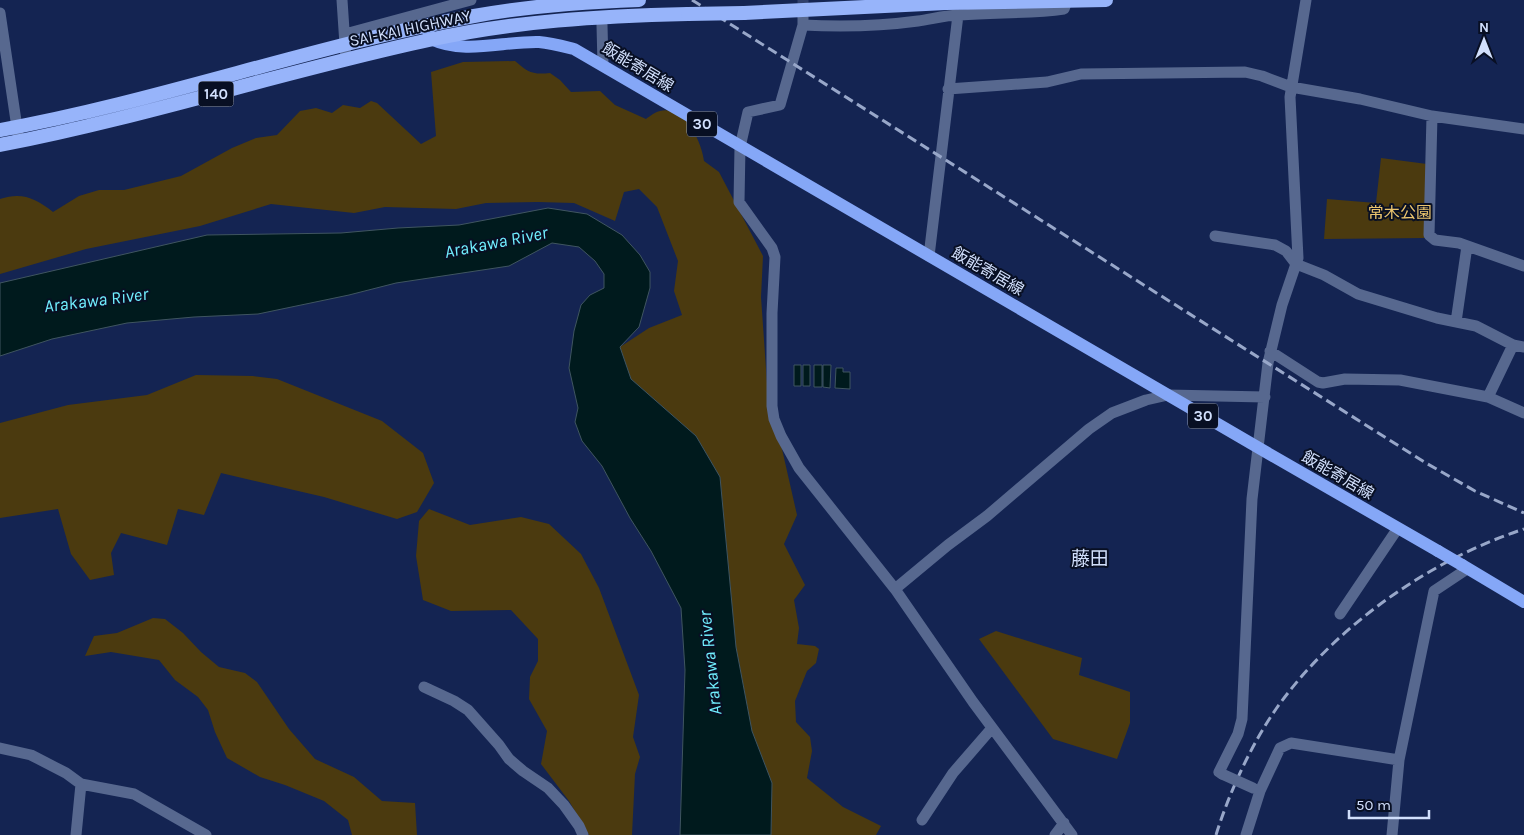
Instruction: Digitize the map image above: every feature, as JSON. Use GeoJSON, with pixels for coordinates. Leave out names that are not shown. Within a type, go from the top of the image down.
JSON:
{"type":"FeatureCollection","features":[{"type":"Feature","properties":{"kind":"highway","name":"SAI-KAI HIGHWAY"},"geometry":{"type":"LineString","coordinates":[[0,145],[18,134],[346,40],[476,16],[532,8],[639,0]]}},
{"type":"Feature","properties":{"kind":"highway","name":"SAI-KAI HIGHWAY"},"geometry":{"type":"LineString","coordinates":[[0,130],[18,134],[139,113],[430,39],[557,20],[612,16],[1106,0]]}},
{"type":"Feature","properties":{"kind":"main road"},"geometry":{"type":"LineString","coordinates":[[426,26],[430,39]]}},
{"type":"Feature","properties":{"kind":"main road","name":"飯能寄居線"},"geometry":{"type":"LineString","coordinates":[[430,39],[443,45],[459,47],[538,42],[574,49],[603,64],[740,147],[1524,602]]}},
{"type":"Feature","properties":{"kind":"street"},"geometry":{"type":"LineString","coordinates":[[342,0],[346,60]]}},
{"type":"Feature","properties":{"kind":"street"},"geometry":{"type":"LineString","coordinates":[[346,40],[471,0]]}},
{"type":"Feature","properties":{"kind":"street"},"geometry":{"type":"LineString","coordinates":[[1257,790],[1219,772],[1238,734],[1242,719],[1252,499],[1264,397],[1270,351],[1282,305],[1298,258],[1293,189],[1290,97],[1306,0]]}},
{"type":"Feature","properties":{"kind":"street"},"geometry":{"type":"LineString","coordinates":[[1067,1],[1064,10],[1046,12],[958,15],[899,22],[822,26],[803,21],[780,104],[748,112],[740,147],[739,202],[772,248],[775,257],[772,313],[772,406],[774,419],[781,436],[799,468],[895,590],[992,728],[1072,835]]}},
{"type":"Feature","properties":{"kind":"street"},"geometry":{"type":"LineString","coordinates":[[0,13],[18,134]]}},
{"type":"Feature","properties":{"kind":"street"},"geometry":{"type":"LineString","coordinates":[[929,256],[958,15]]}},
{"type":"Feature","properties":{"kind":"street"},"geometry":{"type":"LineString","coordinates":[[602,25],[603,64]]}},
{"type":"Feature","properties":{"kind":"street"},"geometry":{"type":"LineString","coordinates":[[948,89],[1047,82],[1081,74],[1245,72],[1291,87],[1360,99],[1432,116],[1524,130]]}},
{"type":"Feature","properties":{"kind":"street"},"geometry":{"type":"LineString","coordinates":[[1432,116],[1429,235],[1435,240],[1459,243],[1524,266]]}},
{"type":"Feature","properties":{"kind":"street"},"geometry":{"type":"LineString","coordinates":[[1215,236],[1275,245],[1286,251],[1296,264],[1324,275],[1358,294],[1476,326],[1518,346],[1488,397]]}},
{"type":"Feature","properties":{"kind":"street"},"geometry":{"type":"LineString","coordinates":[[1456,322],[1467,246]]}},
{"type":"Feature","properties":{"kind":"street"},"geometry":{"type":"LineString","coordinates":[[1270,351],[1318,382],[1323,383],[1345,379],[1400,380],[1488,397],[1524,413]]}},
{"type":"Feature","properties":{"kind":"street"},"geometry":{"type":"LineString","coordinates":[[895,590],[1089,429],[1112,413],[1146,400],[1168,395],[1264,397]]}},
{"type":"Feature","properties":{"kind":"street"},"geometry":{"type":"LineString","coordinates":[[1340,614],[1398,528]]}},
{"type":"Feature","properties":{"kind":"street"},"geometry":{"type":"LineString","coordinates":[[1392,835],[1399,760],[1434,590],[1464,567]]}},
{"type":"Feature","properties":{"kind":"street"},"geometry":{"type":"LineString","coordinates":[[424,687],[468,710],[509,759],[548,788],[564,805],[583,835]]}},
{"type":"Feature","properties":{"kind":"street"},"geometry":{"type":"LineString","coordinates":[[922,820],[953,773],[992,728]]}},
{"type":"Feature","properties":{"kind":"street"},"geometry":{"type":"LineString","coordinates":[[1247,835],[1257,790],[1280,748],[1291,743],[1399,760]]}},
{"type":"Feature","properties":{"kind":"street"},"geometry":{"type":"LineString","coordinates":[[0,748],[32,755],[66,773],[80,784],[134,794],[206,835]]}},
{"type":"Feature","properties":{"kind":"street"},"geometry":{"type":"LineString","coordinates":[[76,835],[80,784]]}},
{"type":"Feature","properties":{"kind":"street"},"geometry":{"type":"LineString","coordinates":[[1055,835],[1064,824]]}},
{"type":"Feature","properties":{"kind":"green space"},"geometry":{"type":"Polygon","coordinates":[[[515,61],[531,72],[539,74],[550,73],[560,80],[571,92],[600,91],[615,105],[646,119],[658,112],[669,110],[677,113],[696,135],[704,161],[719,172],[763,256],[761,297],[767,383],[797,515],[784,544],[805,585],[794,600],[799,628],[797,644],[815,646],[819,649],[816,663],[807,671],[795,701],[796,722],[810,737],[812,751],[807,778],[843,807],[881,826],[876,835],[771,835],[772,783],[752,731],[736,647],[720,477],[696,436],[631,379],[620,347],[649,328],[682,315],[674,291],[678,261],[657,207],[639,189],[624,192],[615,221],[574,203],[486,203],[456,209],[385,207],[354,213],[271,204],[200,226],[86,249],[0,274],[0,199],[22,196],[40,203],[53,212],[79,196],[99,190],[124,190],[181,176],[232,148],[256,138],[277,135],[300,111],[316,108],[332,113],[343,105],[360,108],[371,101],[377,103],[421,144],[436,136],[431,72],[463,62],[515,61]]]}},
{"type":"Feature","properties":{"kind":"green space","name":"常木公園"},"geometry":{"type":"Polygon","coordinates":[[[1381,158],[1427,164],[1425,238],[1324,239],[1327,199],[1376,203],[1381,158]]]}},
{"type":"Feature","properties":{"kind":"green space"},"geometry":{"type":"Polygon","coordinates":[[[196,375],[253,376],[277,379],[382,421],[423,453],[434,483],[417,512],[397,519],[324,497],[221,473],[204,515],[178,509],[167,545],[121,533],[111,553],[114,575],[90,580],[71,554],[58,509],[0,518],[0,423],[68,405],[147,395],[196,375]]]}},
{"type":"Feature","properties":{"kind":"green space"},"geometry":{"type":"Polygon","coordinates":[[[429,509],[470,525],[521,517],[549,524],[581,554],[599,588],[639,695],[633,737],[640,757],[635,774],[632,835],[589,835],[569,801],[541,764],[547,731],[529,699],[530,677],[538,661],[538,639],[511,610],[451,611],[423,600],[416,556],[419,521],[429,509]]]}},
{"type":"Feature","properties":{"kind":"green space"},"geometry":{"type":"Polygon","coordinates":[[[153,618],[165,619],[219,667],[245,673],[257,682],[289,729],[315,759],[354,777],[382,801],[415,803],[417,835],[352,835],[348,820],[324,801],[260,777],[227,758],[215,732],[208,710],[198,697],[175,680],[159,660],[111,652],[85,656],[94,636],[117,633],[153,618]]]}},
{"type":"Feature","properties":{"kind":"green space"},"geometry":{"type":"Polygon","coordinates":[[[996,631],[1082,658],[1079,675],[1130,692],[1130,723],[1117,759],[1053,739],[979,639],[996,631]]]}},
{"type":"Feature","properties":{"kind":"water","name":"Arakawa River"},"geometry":{"type":"Polygon","coordinates":[[[548,208],[587,214],[622,235],[640,255],[650,272],[650,288],[639,327],[620,347],[631,379],[696,436],[720,477],[736,647],[752,731],[772,783],[771,835],[680,835],[685,670],[681,608],[602,466],[582,441],[575,422],[578,408],[569,368],[574,331],[581,305],[590,295],[604,288],[604,274],[595,261],[579,247],[552,243],[509,266],[396,283],[258,314],[127,323],[52,339],[0,356],[0,283],[207,235],[341,233],[459,225],[548,208]]]}},
{"type":"Feature","properties":{"kind":"water"},"geometry":{"type":"Polygon","coordinates":[[[794,365],[801,365],[801,386],[794,386],[794,365]]]}},
{"type":"Feature","properties":{"kind":"water"},"geometry":{"type":"Polygon","coordinates":[[[803,365],[810,365],[810,386],[803,386],[803,365]]]}},
{"type":"Feature","properties":{"kind":"water"},"geometry":{"type":"Polygon","coordinates":[[[814,365],[822,365],[822,387],[814,387],[814,365]]]}},
{"type":"Feature","properties":{"kind":"water"},"geometry":{"type":"Polygon","coordinates":[[[823,365],[831,365],[830,388],[823,387],[823,365]]]}},
{"type":"Feature","properties":{"kind":"water"},"geometry":{"type":"Polygon","coordinates":[[[836,368],[843,368],[843,372],[850,372],[850,389],[835,388],[836,368]]]}},
{"type":"Feature","properties":{"kind":"tunnel"},"geometry":{"type":"LineString","coordinates":[[803,0],[803,18]]}},
{"type":"Feature","properties":{"kind":"railway"},"geometry":{"type":"LineString","coordinates":[[692,0],[1426,463],[1475,491],[1524,513]]}},
{"type":"Feature","properties":{"kind":"railway"},"geometry":{"type":"LineString","coordinates":[[1216,835],[1227,803],[1258,738],[1276,709],[1299,679],[1326,651],[1355,624],[1419,578],[1488,542],[1524,529]]}},
{"type":"Feature","properties":{"kind":"district","name":"藤田"},"geometry":{"type":"Point","coordinates":[1090,559]}}]}
